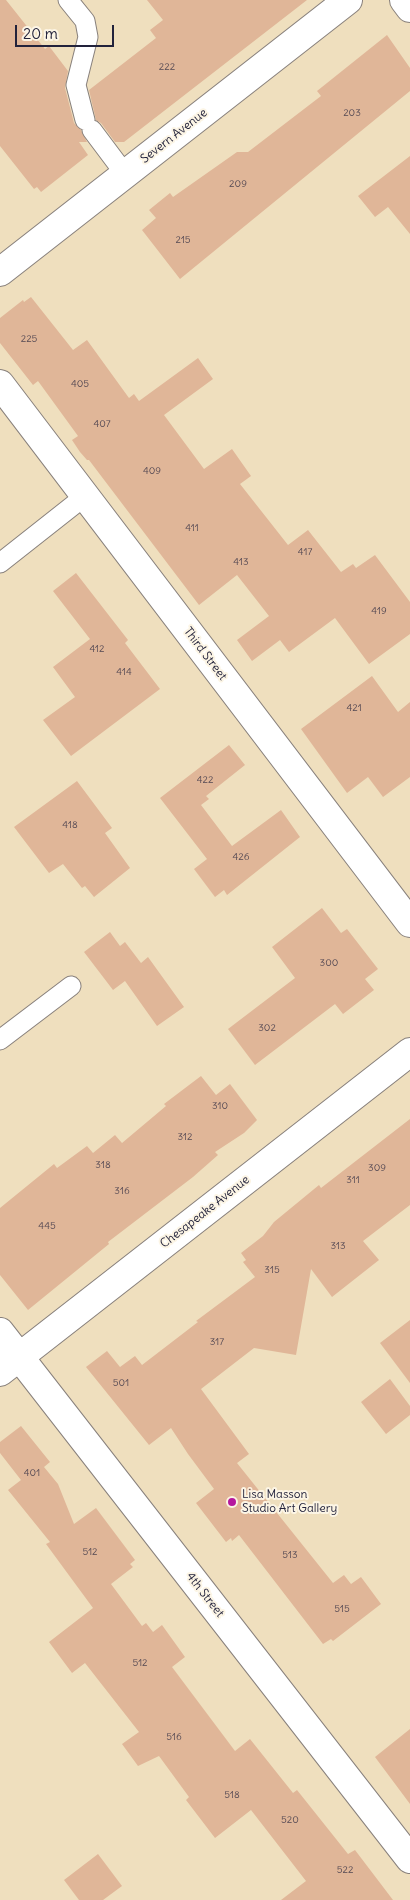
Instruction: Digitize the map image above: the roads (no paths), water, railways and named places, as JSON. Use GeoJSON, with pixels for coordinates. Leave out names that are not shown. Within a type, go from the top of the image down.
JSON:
{"type":"FeatureCollection","features":[{"type":"Feature","properties":{"kind":"street","name":"Severn Avenue"},"geometry":{"type":"LineString","coordinates":[[0,272],[348,0]]}},
{"type":"Feature","properties":{"kind":"street"},"geometry":{"type":"LineString","coordinates":[[404,0],[410,8]]}},
{"type":"Feature","properties":{"kind":"street","name":"Third Street"},"geometry":{"type":"LineString","coordinates":[[0,384],[410,923]]}},
{"type":"Feature","properties":{"kind":"street","name":"Chesapeake Avenue"},"geometry":{"type":"LineString","coordinates":[[10,1364],[410,1052]]}},
{"type":"Feature","properties":{"kind":"street","name":"4th Street"},"geometry":{"type":"LineString","coordinates":[[0,1332],[10,1364],[410,1859]]}},
{"type":"Feature","properties":{"kind":"lane"},"geometry":{"type":"LineString","coordinates":[[68,0],[85,21],[88,37],[76,85],[89,125],[125,174]]}},
{"type":"Feature","properties":{"kind":"lane"},"geometry":{"type":"LineString","coordinates":[[0,563],[85,496]]}},
{"type":"Feature","properties":{"kind":"lane"},"geometry":{"type":"LineString","coordinates":[[0,1040],[71,986]]}},
{"type":"Feature","properties":{"kind":"place","name":"Lisa Masson Studio Art Gallery"},"geometry":{"type":"Point","coordinates":[232,1502]}}]}
